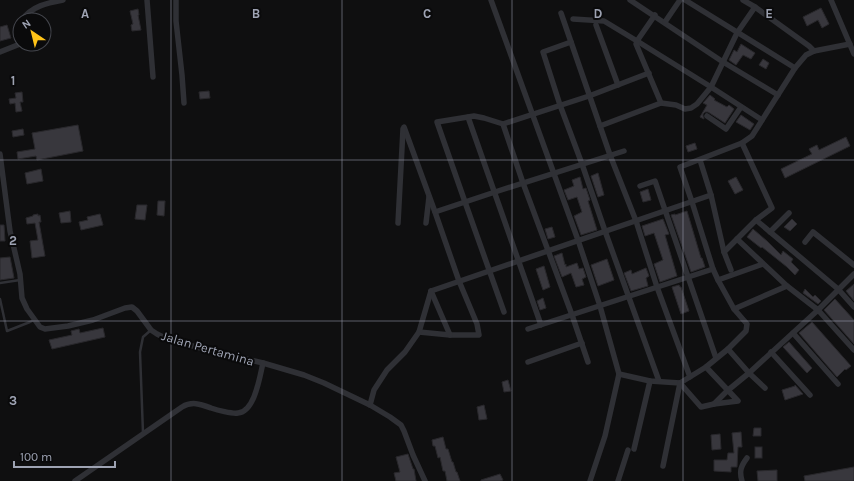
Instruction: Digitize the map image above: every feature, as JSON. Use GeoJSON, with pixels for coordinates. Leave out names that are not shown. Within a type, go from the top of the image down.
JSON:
{"type":"FeatureCollection","features":[{"type":"Feature","properties":{"kind":"street"},"geometry":{"type":"LineString","coordinates":[[29,12],[40,6],[63,0]]}},
{"type":"Feature","properties":{"kind":"street"},"geometry":{"type":"LineString","coordinates":[[147,0],[153,77]]}},
{"type":"Feature","properties":{"kind":"street"},"geometry":{"type":"LineString","coordinates":[[176,0],[176,21],[184,103]]}},
{"type":"Feature","properties":{"kind":"street"},"geometry":{"type":"LineString","coordinates":[[491,0],[578,240],[600,306],[620,374],[606,436],[590,481]]}},
{"type":"Feature","properties":{"kind":"street"},"geometry":{"type":"LineString","coordinates":[[630,0],[723,62],[778,95]]}},
{"type":"Feature","properties":{"kind":"street"},"geometry":{"type":"LineString","coordinates":[[665,22],[680,0]]}},
{"type":"Feature","properties":{"kind":"street"},"geometry":{"type":"LineString","coordinates":[[686,0],[795,68]]}},
{"type":"Feature","properties":{"kind":"street"},"geometry":{"type":"LineString","coordinates":[[743,0],[755,7],[814,51]]}},
{"type":"Feature","properties":{"kind":"street"},"geometry":{"type":"LineString","coordinates":[[831,0],[854,54]]}},
{"type":"Feature","properties":{"kind":"street"},"geometry":{"type":"LineString","coordinates":[[600,126],[661,103],[676,105],[685,109],[691,108],[697,104],[710,87],[738,33],[755,7]]}},
{"type":"Feature","properties":{"kind":"street"},"geometry":{"type":"LineString","coordinates":[[561,14],[610,155],[636,221],[657,287],[690,377]]}},
{"type":"Feature","properties":{"kind":"street"},"geometry":{"type":"LineString","coordinates":[[654,15],[636,44],[661,103]]}},
{"type":"Feature","properties":{"kind":"street"},"geometry":{"type":"LineString","coordinates":[[573,19],[604,21],[762,120]]}},
{"type":"Feature","properties":{"kind":"street"},"geometry":{"type":"LineString","coordinates":[[596,25],[618,85]]}},
{"type":"Feature","properties":{"kind":"street"},"geometry":{"type":"LineString","coordinates":[[571,42],[543,52],[560,105],[659,381]]}},
{"type":"Feature","properties":{"kind":"street"},"geometry":{"type":"LineString","coordinates":[[620,374],[650,381],[680,383],[706,368],[746,331],[747,324],[734,309],[713,269],[680,167],[742,143],[752,136],[795,68],[806,55],[814,51],[850,44]]}},
{"type":"Feature","properties":{"kind":"street"},"geometry":{"type":"LineString","coordinates":[[0,52],[12,47]]}},
{"type":"Feature","properties":{"kind":"street"},"geometry":{"type":"LineString","coordinates":[[504,312],[437,122],[474,116],[503,124],[589,96],[649,73]]}},
{"type":"Feature","properties":{"kind":"street"},"geometry":{"type":"LineString","coordinates":[[706,116],[726,129],[741,107]]}},
{"type":"Feature","properties":{"kind":"street"},"geometry":{"type":"LineString","coordinates":[[468,117],[542,325]]}},
{"type":"Feature","properties":{"kind":"street"},"geometry":{"type":"LineString","coordinates":[[503,124],[588,362]]}},
{"type":"Feature","properties":{"kind":"street"},"geometry":{"type":"LineString","coordinates":[[398,223],[404,127],[458,281],[477,324],[479,335],[450,335],[419,332]]}},
{"type":"Feature","properties":{"kind":"street"},"geometry":{"type":"LineString","coordinates":[[724,252],[756,220],[772,208],[742,143]]}},
{"type":"Feature","properties":{"kind":"street"},"geometry":{"type":"LineString","coordinates":[[435,212],[624,151]]}},
{"type":"Feature","properties":{"kind":"street","name":"Jalan Pertamina"},"geometry":{"type":"LineString","coordinates":[[0,154],[10,231],[20,280],[22,298],[27,309],[42,328],[45,329],[68,326],[92,320],[130,307],[135,309],[151,330],[157,334],[181,343],[304,375],[370,404],[401,425],[425,481]]}},
{"type":"Feature","properties":{"kind":"street"},"geometry":{"type":"LineString","coordinates":[[700,160],[711,195],[724,252],[731,270]]}},
{"type":"Feature","properties":{"kind":"street"},"geometry":{"type":"LineString","coordinates":[[640,186],[655,181],[716,358]]}},
{"type":"Feature","properties":{"kind":"street"},"geometry":{"type":"LineString","coordinates":[[431,291],[711,195]]}},
{"type":"Feature","properties":{"kind":"street"},"geometry":{"type":"LineString","coordinates":[[426,223],[429,196]]}},
{"type":"Feature","properties":{"kind":"street"},"geometry":{"type":"LineString","coordinates":[[770,232],[789,213]]}},
{"type":"Feature","properties":{"kind":"street"},"geometry":{"type":"LineString","coordinates":[[756,220],[838,289],[854,307]]}},
{"type":"Feature","properties":{"kind":"street"},"geometry":{"type":"LineString","coordinates":[[805,242],[813,232],[854,265]]}},
{"type":"Feature","properties":{"kind":"street"},"geometry":{"type":"LineString","coordinates":[[737,239],[787,286],[818,310],[854,350]]}},
{"type":"Feature","properties":{"kind":"street"},"geometry":{"type":"LineString","coordinates":[[718,280],[763,264]]}},
{"type":"Feature","properties":{"kind":"street"},"geometry":{"type":"LineString","coordinates":[[528,330],[713,269]]}},
{"type":"Feature","properties":{"kind":"street"},"geometry":{"type":"LineString","coordinates":[[714,404],[727,390],[749,373],[818,310],[854,274]]}},
{"type":"Feature","properties":{"kind":"street"},"geometry":{"type":"LineString","coordinates":[[734,309],[787,286]]}},
{"type":"Feature","properties":{"kind":"street"},"geometry":{"type":"LineString","coordinates":[[370,404],[374,390],[387,370],[405,352],[419,332],[431,291]]}},
{"type":"Feature","properties":{"kind":"street"},"geometry":{"type":"LineString","coordinates":[[431,291],[450,335]]}},
{"type":"Feature","properties":{"kind":"street"},"geometry":{"type":"LineString","coordinates":[[793,333],[838,384]]}},
{"type":"Feature","properties":{"kind":"street"},"geometry":{"type":"LineString","coordinates":[[528,362],[582,343]]}},
{"type":"Feature","properties":{"kind":"street"},"geometry":{"type":"LineString","coordinates":[[728,348],[749,373],[765,388]]}},
{"type":"Feature","properties":{"kind":"street"},"geometry":{"type":"LineString","coordinates":[[771,352],[810,395]]}},
{"type":"Feature","properties":{"kind":"street"},"geometry":{"type":"LineString","coordinates":[[75,481],[188,404],[200,404],[217,410],[239,414],[244,411],[248,408],[258,389],[262,363]]}},
{"type":"Feature","properties":{"kind":"street"},"geometry":{"type":"LineString","coordinates":[[680,383],[701,407],[738,401],[706,368]]}},
{"type":"Feature","properties":{"kind":"street"},"geometry":{"type":"LineString","coordinates":[[618,481],[631,450],[650,381]]}},
{"type":"Feature","properties":{"kind":"street"},"geometry":{"type":"LineString","coordinates":[[663,466],[680,383]]}},
{"type":"Feature","properties":{"kind":"street"},"geometry":{"type":"LineString","coordinates":[[742,481],[740,474],[741,468],[747,458]]}},
{"type":"Feature","properties":{"kind":"lane"},"geometry":{"type":"LineString","coordinates":[[0,283],[20,280]]}},
{"type":"Feature","properties":{"kind":"lane"},"geometry":{"type":"LineString","coordinates":[[0,299],[7,330],[30,322],[34,319]]}},
{"type":"Feature","properties":{"kind":"lane"},"geometry":{"type":"LineString","coordinates":[[143,434],[140,352],[144,337],[151,330]]}},
{"type":"Feature","properties":{"kind":"building"},"geometry":{"type":"Polygon","coordinates":[[[821,8],[829,24],[822,28],[818,20],[807,26],[803,17],[821,8]]]}},
{"type":"Feature","properties":{"kind":"building"},"geometry":{"type":"Polygon","coordinates":[[[138,9],[141,30],[132,31],[131,25],[133,24],[130,11],[138,9]]]}},
{"type":"Feature","properties":{"kind":"building"},"geometry":{"type":"Polygon","coordinates":[[[7,25],[11,38],[0,41],[0,27],[7,25]]]}},
{"type":"Feature","properties":{"kind":"building"},"geometry":{"type":"Polygon","coordinates":[[[741,44],[755,53],[751,59],[743,55],[736,65],[729,60],[734,50],[737,52],[741,44]]]}},
{"type":"Feature","properties":{"kind":"building"},"geometry":{"type":"Polygon","coordinates":[[[763,59],[769,63],[766,69],[759,65],[763,59]]]}},
{"type":"Feature","properties":{"kind":"building"},"geometry":{"type":"Polygon","coordinates":[[[209,91],[210,98],[200,99],[199,92],[209,91]]]}},
{"type":"Feature","properties":{"kind":"building"},"geometry":{"type":"Polygon","coordinates":[[[22,92],[23,102],[20,102],[22,111],[16,112],[15,103],[10,104],[9,99],[16,98],[15,93],[22,92]]]}},
{"type":"Feature","properties":{"kind":"building"},"geometry":{"type":"Polygon","coordinates":[[[710,95],[715,99],[714,100],[727,107],[729,105],[734,109],[725,123],[708,112],[703,114],[704,119],[700,117],[707,105],[703,103],[710,95]]]}},
{"type":"Feature","properties":{"kind":"building"},"geometry":{"type":"Polygon","coordinates":[[[741,115],[754,124],[750,130],[736,122],[741,115]]]}},
{"type":"Feature","properties":{"kind":"building"},"geometry":{"type":"Polygon","coordinates":[[[78,125],[83,151],[37,160],[36,156],[18,159],[17,152],[35,149],[32,133],[78,125]]]}},
{"type":"Feature","properties":{"kind":"building"},"geometry":{"type":"Polygon","coordinates":[[[23,129],[24,135],[13,137],[12,131],[23,129]]]}},
{"type":"Feature","properties":{"kind":"building"},"geometry":{"type":"Polygon","coordinates":[[[846,137],[850,146],[785,178],[781,169],[812,154],[809,149],[817,145],[819,150],[846,137]]]}},
{"type":"Feature","properties":{"kind":"building"},"geometry":{"type":"Polygon","coordinates":[[[695,143],[697,149],[688,152],[686,146],[695,143]]]}},
{"type":"Feature","properties":{"kind":"building"},"geometry":{"type":"Polygon","coordinates":[[[41,169],[43,181],[27,184],[25,173],[41,169]]]}},
{"type":"Feature","properties":{"kind":"building"},"geometry":{"type":"Polygon","coordinates":[[[598,173],[604,195],[598,197],[591,176],[598,173]]]}},
{"type":"Feature","properties":{"kind":"building"},"geometry":{"type":"Polygon","coordinates":[[[580,177],[583,189],[586,188],[590,200],[588,201],[597,230],[581,235],[574,216],[582,212],[577,197],[568,200],[564,190],[574,186],[572,180],[580,177]]]}},
{"type":"Feature","properties":{"kind":"building"},"geometry":{"type":"Polygon","coordinates":[[[736,177],[743,190],[735,194],[728,181],[736,177]]]}},
{"type":"Feature","properties":{"kind":"building"},"geometry":{"type":"Polygon","coordinates":[[[648,189],[651,200],[643,202],[640,192],[648,189]]]}},
{"type":"Feature","properties":{"kind":"building"},"geometry":{"type":"Polygon","coordinates":[[[158,201],[165,201],[164,216],[157,215],[158,201]]]}},
{"type":"Feature","properties":{"kind":"building"},"geometry":{"type":"Polygon","coordinates":[[[137,205],[147,205],[145,220],[135,219],[137,205]]]}},
{"type":"Feature","properties":{"kind":"building"},"geometry":{"type":"Polygon","coordinates":[[[70,211],[71,222],[61,223],[59,213],[70,211]]]}},
{"type":"Feature","properties":{"kind":"building"},"geometry":{"type":"Polygon","coordinates":[[[687,211],[705,267],[691,272],[671,215],[687,211]]]}},
{"type":"Feature","properties":{"kind":"building"},"geometry":{"type":"Polygon","coordinates":[[[38,214],[38,216],[40,215],[41,222],[39,222],[45,256],[32,258],[30,241],[38,240],[35,223],[27,224],[26,218],[38,214]]]}},
{"type":"Feature","properties":{"kind":"building"},"geometry":{"type":"Polygon","coordinates":[[[100,214],[103,225],[81,230],[79,222],[88,220],[87,217],[100,214]]]}},
{"type":"Feature","properties":{"kind":"building"},"geometry":{"type":"Polygon","coordinates":[[[663,219],[669,234],[665,235],[677,276],[660,282],[654,264],[663,260],[654,233],[645,236],[642,226],[663,219]]]}},
{"type":"Feature","properties":{"kind":"building"},"geometry":{"type":"Polygon","coordinates":[[[792,219],[797,224],[790,231],[784,227],[792,219]]]}},
{"type":"Feature","properties":{"kind":"building"},"geometry":{"type":"Polygon","coordinates":[[[0,225],[4,225],[5,241],[0,241],[0,225]]]}},
{"type":"Feature","properties":{"kind":"building"},"geometry":{"type":"Polygon","coordinates":[[[552,227],[555,237],[548,239],[545,229],[552,227]]]}},
{"type":"Feature","properties":{"kind":"building"},"geometry":{"type":"Polygon","coordinates":[[[753,229],[781,255],[783,251],[793,259],[791,262],[799,270],[795,275],[762,247],[761,248],[747,237],[753,229]]]}},
{"type":"Feature","properties":{"kind":"building"},"geometry":{"type":"Polygon","coordinates":[[[562,253],[566,267],[577,263],[579,269],[583,268],[586,277],[582,279],[584,285],[576,287],[571,273],[562,277],[554,256],[562,253]]]}},
{"type":"Feature","properties":{"kind":"building"},"geometry":{"type":"Polygon","coordinates":[[[10,257],[14,278],[0,280],[0,258],[10,257]]]}},
{"type":"Feature","properties":{"kind":"building"},"geometry":{"type":"Polygon","coordinates":[[[607,259],[614,280],[598,286],[591,265],[607,259]]]}},
{"type":"Feature","properties":{"kind":"building"},"geometry":{"type":"Polygon","coordinates":[[[544,266],[550,287],[543,290],[536,269],[544,266]]]}},
{"type":"Feature","properties":{"kind":"building"},"geometry":{"type":"Polygon","coordinates":[[[646,268],[649,276],[646,278],[648,286],[631,291],[624,273],[631,270],[632,274],[646,268]]]}},
{"type":"Feature","properties":{"kind":"building"},"geometry":{"type":"Polygon","coordinates":[[[854,284],[854,301],[846,291],[854,284]]]}},
{"type":"Feature","properties":{"kind":"building"},"geometry":{"type":"Polygon","coordinates":[[[679,285],[689,311],[681,314],[672,287],[679,285]]]}},
{"type":"Feature","properties":{"kind":"building"},"geometry":{"type":"Polygon","coordinates":[[[805,289],[813,297],[815,295],[821,301],[818,304],[803,293],[805,289]]]}},
{"type":"Feature","properties":{"kind":"building"},"geometry":{"type":"Polygon","coordinates":[[[543,298],[546,308],[540,310],[537,301],[543,298]]]}},
{"type":"Feature","properties":{"kind":"building"},"geometry":{"type":"Polygon","coordinates":[[[835,299],[854,320],[854,344],[824,310],[835,299]]]}},
{"type":"Feature","properties":{"kind":"building"},"geometry":{"type":"Polygon","coordinates":[[[812,322],[851,366],[846,370],[845,369],[837,377],[799,333],[812,322]]]}},
{"type":"Feature","properties":{"kind":"building"},"geometry":{"type":"Polygon","coordinates":[[[103,328],[105,337],[52,349],[49,340],[72,335],[71,331],[79,329],[80,333],[103,328]]]}},
{"type":"Feature","properties":{"kind":"building"},"geometry":{"type":"Polygon","coordinates":[[[789,342],[812,368],[807,373],[783,347],[789,342]]]}},
{"type":"Feature","properties":{"kind":"building"},"geometry":{"type":"Polygon","coordinates":[[[508,380],[511,391],[504,392],[502,382],[508,380]]]}},
{"type":"Feature","properties":{"kind":"building"},"geometry":{"type":"Polygon","coordinates":[[[795,385],[803,394],[785,400],[782,390],[795,385]]]}},
{"type":"Feature","properties":{"kind":"building"},"geometry":{"type":"Polygon","coordinates":[[[484,405],[487,419],[479,420],[477,407],[484,405]]]}},
{"type":"Feature","properties":{"kind":"building"},"geometry":{"type":"Polygon","coordinates":[[[754,428],[761,428],[761,436],[753,436],[754,428]]]}},
{"type":"Feature","properties":{"kind":"building"},"geometry":{"type":"Polygon","coordinates":[[[741,432],[742,447],[738,447],[737,467],[731,467],[731,472],[714,471],[714,460],[727,460],[728,453],[734,453],[732,433],[741,432]]]}},
{"type":"Feature","properties":{"kind":"building"},"geometry":{"type":"Polygon","coordinates":[[[720,434],[721,449],[712,450],[711,435],[720,434]]]}},
{"type":"Feature","properties":{"kind":"building"},"geometry":{"type":"Polygon","coordinates":[[[443,437],[446,449],[448,449],[460,481],[447,481],[440,457],[438,458],[435,446],[433,446],[432,440],[443,437]]]}},
{"type":"Feature","properties":{"kind":"building"},"geometry":{"type":"Polygon","coordinates":[[[755,447],[762,447],[762,458],[755,458],[755,447]]]}},
{"type":"Feature","properties":{"kind":"building"},"geometry":{"type":"Polygon","coordinates":[[[408,454],[414,469],[416,481],[396,481],[394,473],[400,472],[396,457],[408,454]]]}},
{"type":"Feature","properties":{"kind":"building"},"geometry":{"type":"Polygon","coordinates":[[[854,467],[854,481],[805,481],[804,476],[854,467]]]}},
{"type":"Feature","properties":{"kind":"building"},"geometry":{"type":"Polygon","coordinates":[[[777,470],[777,481],[758,481],[757,471],[777,470]]]}},
{"type":"Feature","properties":{"kind":"building"},"geometry":{"type":"Polygon","coordinates":[[[500,474],[503,480],[481,481],[481,480],[500,474]]]}}]}
